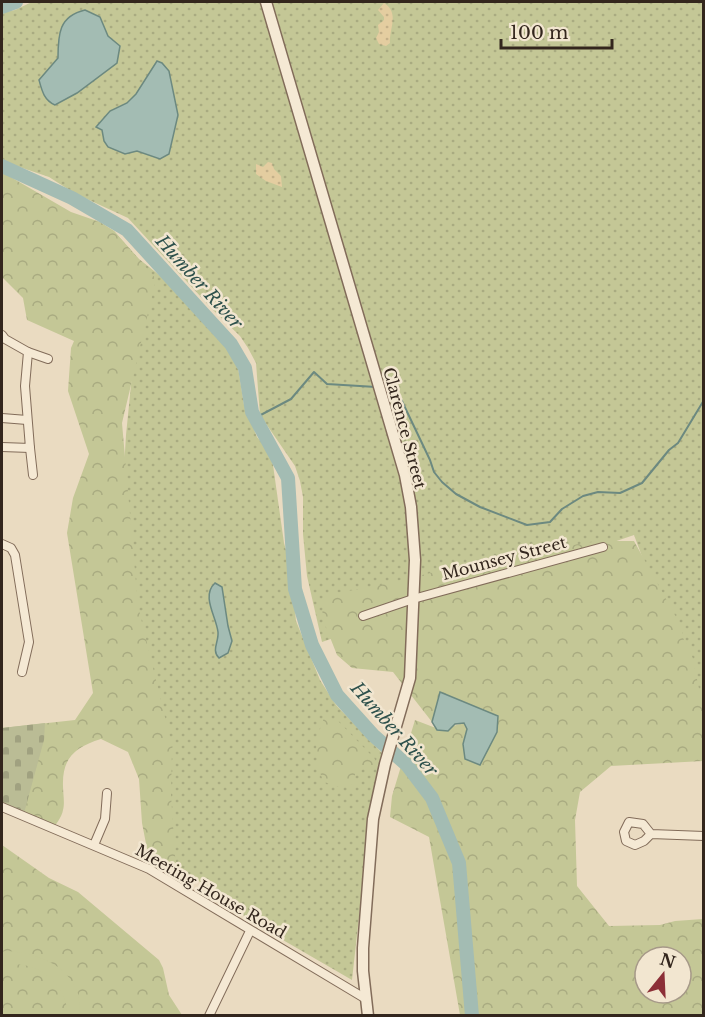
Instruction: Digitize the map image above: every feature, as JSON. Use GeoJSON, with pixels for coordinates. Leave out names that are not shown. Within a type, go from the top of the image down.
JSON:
{"type":"FeatureCollection","features":[{"type":"Feature","properties":{"kind":"street","name":"Clarence Street"},"geometry":{"type":"LineString","coordinates":[[266,2],[405,475],[411,507],[415,560],[410,678],[385,764],[373,819],[364,919],[363,971],[368,1016]]}},
{"type":"Feature","properties":{"kind":"street"},"geometry":{"type":"LineString","coordinates":[[2,335],[28,352],[48,359]]}},
{"type":"Feature","properties":{"kind":"street"},"geometry":{"type":"LineString","coordinates":[[28,352],[25,386],[33,475]]}},
{"type":"Feature","properties":{"kind":"street"},"geometry":{"type":"LineString","coordinates":[[2,418],[27,420]]}},
{"type":"Feature","properties":{"kind":"street"},"geometry":{"type":"LineString","coordinates":[[2,447],[30,448]]}},
{"type":"Feature","properties":{"kind":"street"},"geometry":{"type":"LineString","coordinates":[[2,544],[11,548],[15,555],[29,642],[21,672]]}},
{"type":"Feature","properties":{"kind":"street","name":"Mounsey Street"},"geometry":{"type":"LineString","coordinates":[[363,616],[413,599],[603,547]]}},
{"type":"Feature","properties":{"kind":"street"},"geometry":{"type":"LineString","coordinates":[[94,845],[105,819],[107,793]]}},
{"type":"Feature","properties":{"kind":"street","name":"Meeting House Road"},"geometry":{"type":"LineString","coordinates":[[2,807],[149,869],[366,999]]}},
{"type":"Feature","properties":{"kind":"street"},"geometry":{"type":"LineString","coordinates":[[651,834],[704,836]]}},
{"type":"Feature","properties":{"kind":"street"},"geometry":{"type":"LineString","coordinates":[[209,1016],[250,931]]}},
{"type":"Feature","properties":{"kind":"green space"},"geometry":{"type":"Polygon","coordinates":[[[32,2],[703,2],[703,747],[671,634],[634,535],[322,642],[307,576],[303,534],[303,497],[300,481],[295,466],[260,415],[256,363],[248,348],[240,336],[128,218],[74,193],[49,177],[2,161],[2,13],[32,2]]]}},
{"type":"Feature","properties":{"kind":"green space"},"geometry":{"type":"Polygon","coordinates":[[[2,172],[71,212],[100,222],[114,231],[156,279],[122,423],[138,606],[172,746],[171,795],[176,870],[148,854],[142,823],[139,779],[128,752],[101,739],[77,750],[68,761],[63,776],[63,810],[52,831],[23,817],[2,728],[75,720],[93,693],[67,533],[73,498],[89,454],[68,391],[71,348],[74,341],[27,320],[23,298],[2,277],[2,172]]]}},
{"type":"Feature","properties":{"kind":"green space"},"geometry":{"type":"Polygon","coordinates":[[[93,220],[114,231],[139,259],[182,296],[236,355],[244,405],[257,437],[268,450],[273,465],[284,543],[290,564],[296,621],[320,680],[336,705],[382,753],[370,817],[352,980],[252,922],[202,883],[174,866],[121,518],[136,335],[93,220]]]}},
{"type":"Feature","properties":{"kind":"green space"},"geometry":{"type":"Polygon","coordinates":[[[599,541],[634,541],[681,626],[684,641],[691,650],[703,708],[703,761],[611,766],[580,792],[575,820],[577,886],[609,926],[660,925],[675,921],[703,919],[703,1015],[460,1015],[429,837],[390,817],[392,796],[415,720],[441,730],[463,723],[486,748],[441,692],[432,722],[393,672],[352,668],[337,655],[322,617],[324,595],[372,587],[506,555],[599,541]]]}},
{"type":"Feature","properties":{"kind":"green space"},"geometry":{"type":"Polygon","coordinates":[[[324,718],[338,721],[375,759],[373,768],[355,770],[355,782],[349,787],[335,787],[323,781],[316,749],[324,718]]]}},
{"type":"Feature","properties":{"kind":"green space"},"geometry":{"type":"Polygon","coordinates":[[[45,723],[44,740],[23,817],[2,807],[2,728],[45,723]]]}},
{"type":"Feature","properties":{"kind":"green space"},"geometry":{"type":"Polygon","coordinates":[[[2,845],[49,878],[78,892],[159,960],[169,995],[182,1015],[2,1015],[2,845]]]}},
{"type":"Feature","properties":{"kind":"green space"},"geometry":{"type":"Polygon","coordinates":[[[2,952],[27,954],[57,966],[72,981],[78,994],[79,1015],[67,1015],[62,992],[46,975],[25,965],[2,966],[2,952]]]}},
{"type":"Feature","properties":{"kind":"sand"},"geometry":{"type":"Polygon","coordinates":[[[384,3],[389,7],[393,16],[390,43],[386,46],[379,44],[376,38],[379,32],[378,25],[384,20],[378,10],[384,3]]]}},
{"type":"Feature","properties":{"kind":"sand"},"geometry":{"type":"Polygon","coordinates":[[[268,162],[272,163],[281,176],[282,187],[256,174],[256,164],[263,167],[268,162]]]}},
{"type":"Feature","properties":{"kind":"water"},"geometry":{"type":"Polygon","coordinates":[[[85,10],[100,17],[108,36],[120,46],[117,63],[77,93],[55,105],[46,98],[39,80],[58,58],[60,34],[65,21],[85,10]]]}},
{"type":"Feature","properties":{"kind":"water"},"geometry":{"type":"Polygon","coordinates":[[[157,61],[169,71],[178,115],[169,154],[160,159],[137,151],[125,154],[108,147],[102,130],[96,127],[110,111],[127,103],[136,94],[157,61]]]}},
{"type":"Feature","properties":{"kind":"water"},"geometry":{"type":"Polygon","coordinates":[[[215,583],[222,587],[232,641],[228,653],[219,658],[215,649],[218,636],[217,626],[209,600],[211,588],[215,583]]]}},
{"type":"Feature","properties":{"kind":"water"},"geometry":{"type":"Polygon","coordinates":[[[440,692],[498,716],[497,732],[480,765],[465,759],[463,744],[467,729],[464,723],[455,724],[448,731],[437,730],[432,722],[440,692]]]}},
{"type":"Feature","properties":{"kind":"waterway","name":"Humber River"},"geometry":{"type":"LineString","coordinates":[[2,7],[16,2]]}},
{"type":"Feature","properties":{"kind":"waterway","name":"Humber River"},"geometry":{"type":"LineString","coordinates":[[2,166],[72,198],[127,230],[231,344],[245,368],[252,412],[288,478],[295,589],[312,645],[337,695],[373,735],[407,765],[432,798],[459,863],[472,1016]]}},
{"type":"Feature","properties":{"kind":"waterway"},"geometry":{"type":"LineString","coordinates":[[255,418],[291,399],[314,372],[327,384],[376,387]]}},
{"type":"Feature","properties":{"kind":"waterway"},"geometry":{"type":"LineString","coordinates":[[382,388],[389,388],[400,397],[434,472],[442,482],[456,494],[480,507],[527,525],[550,522],[562,509],[583,496],[598,492],[620,493],[642,483],[669,450],[678,443],[704,400]]}}]}
